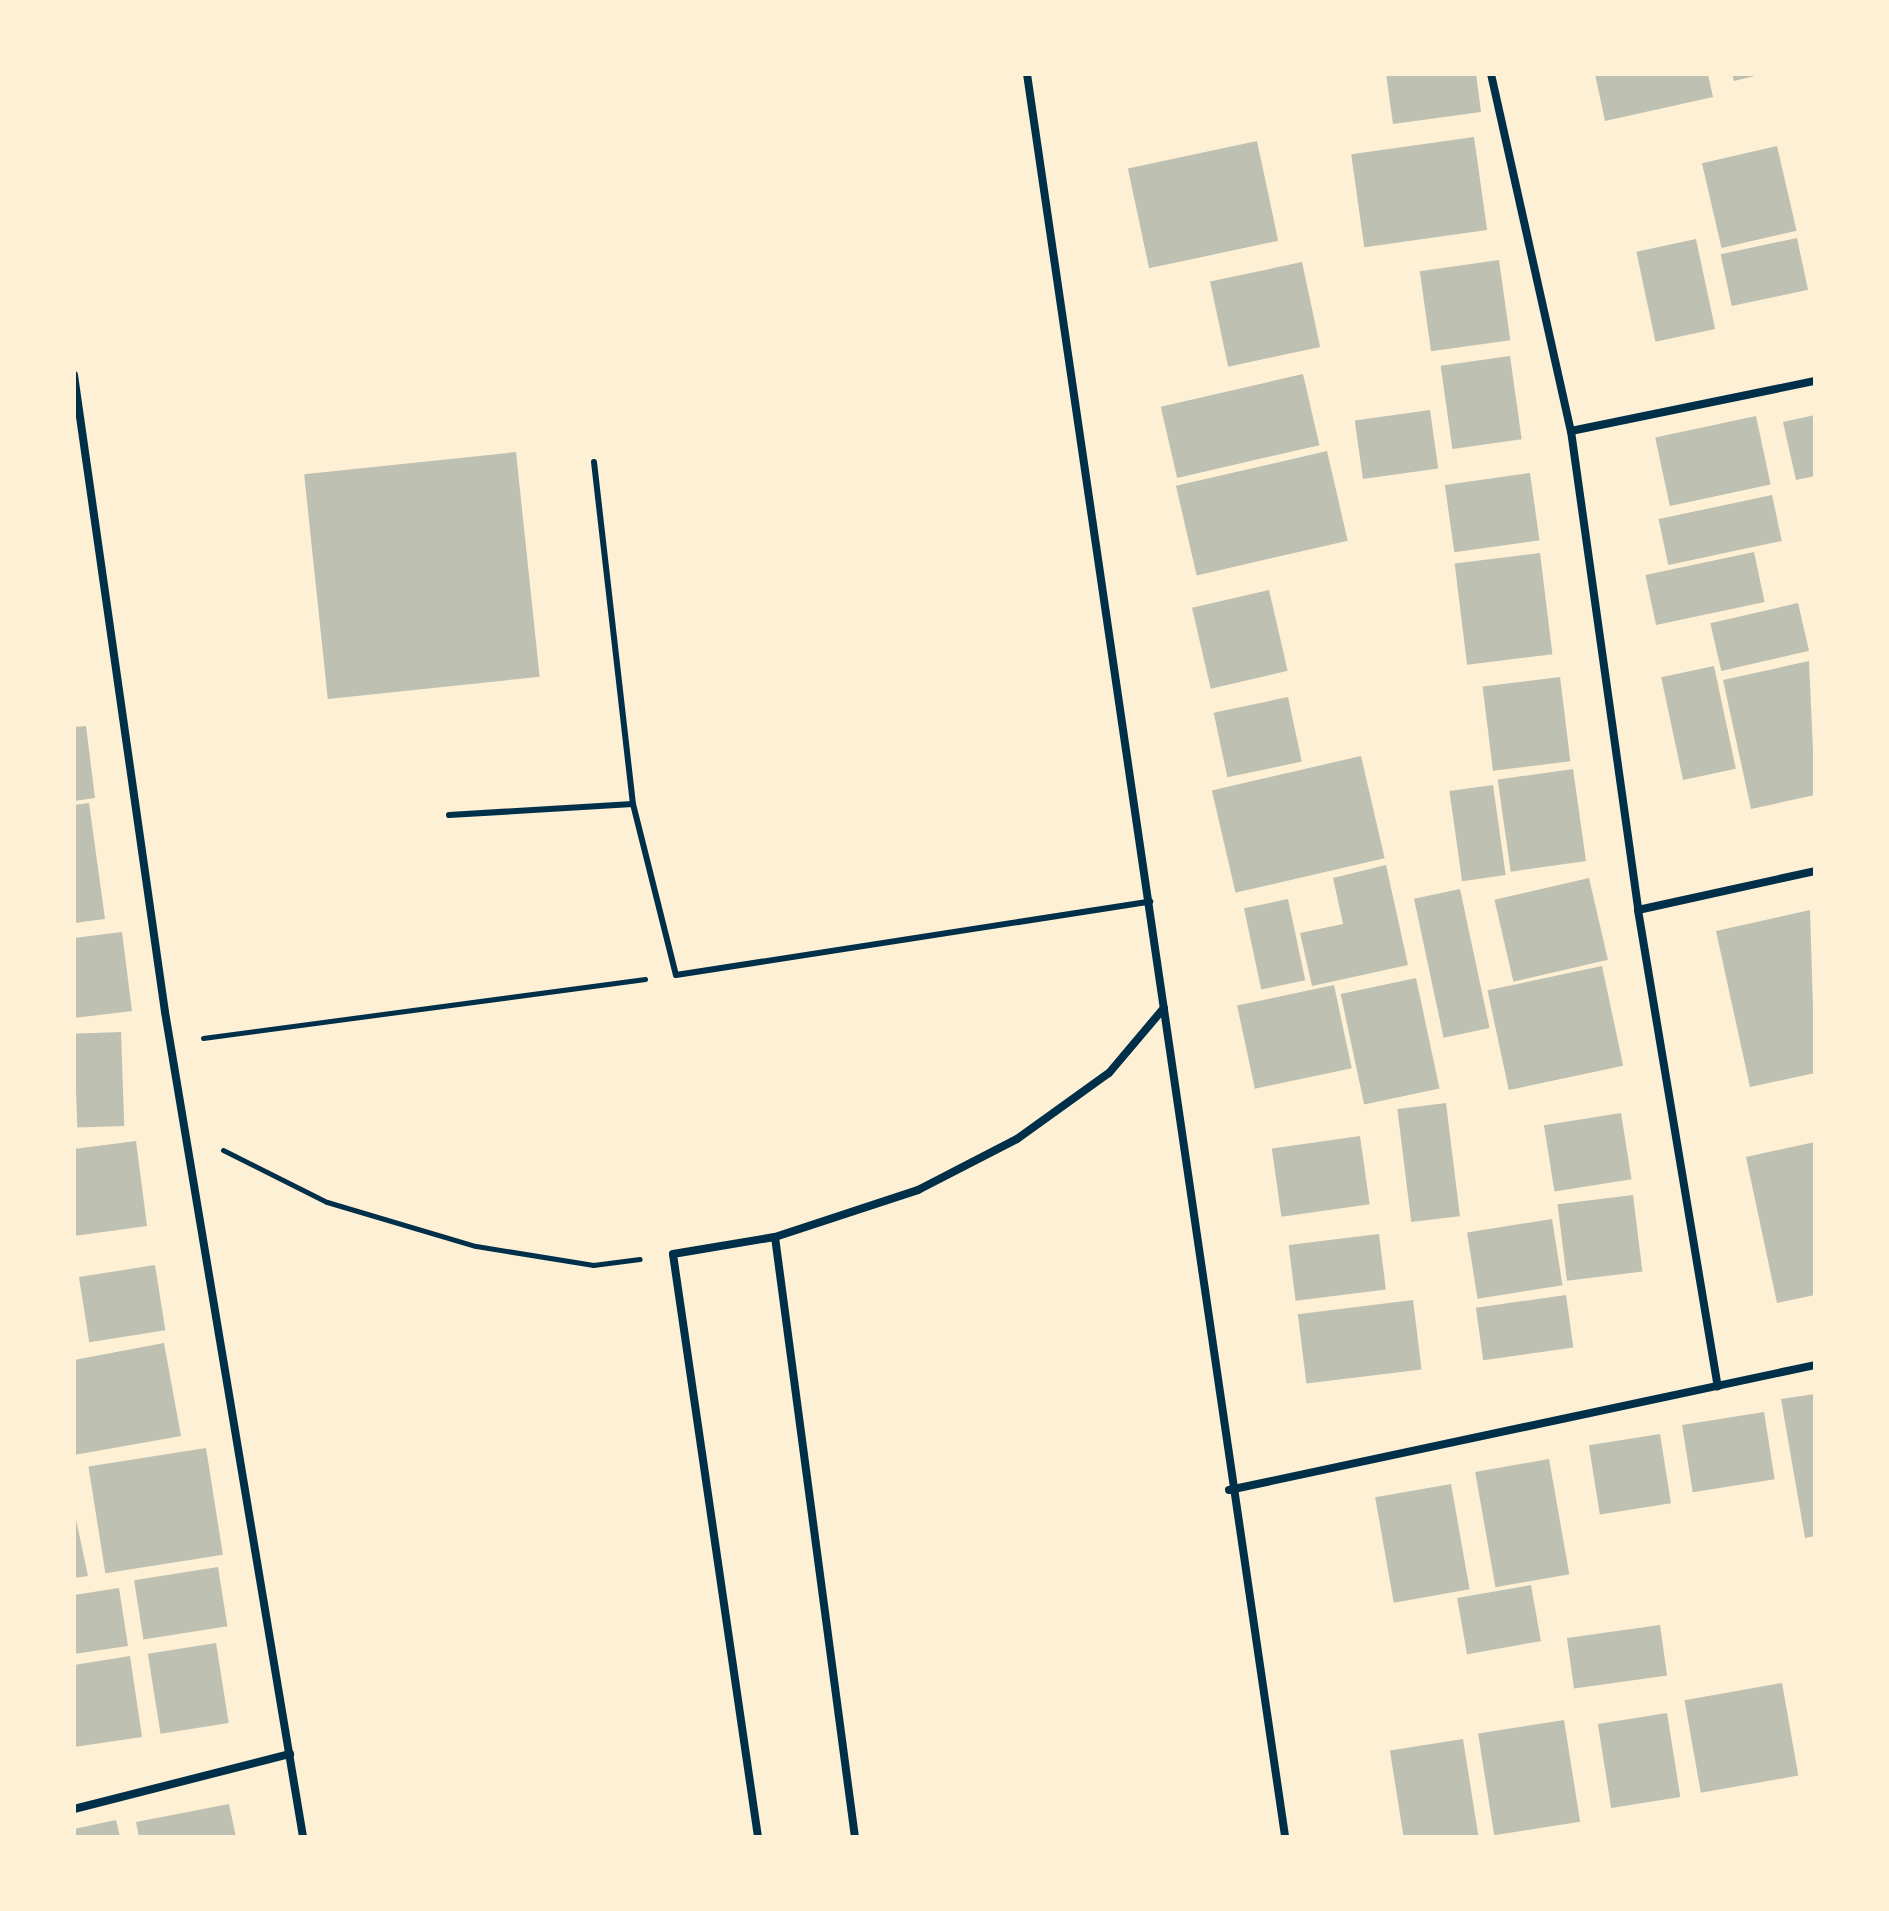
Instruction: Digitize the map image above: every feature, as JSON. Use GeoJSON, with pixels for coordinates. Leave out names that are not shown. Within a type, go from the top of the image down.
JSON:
{"type":"FeatureCollection","features":[{"type":"Feature","properties":{"kind":"street"},"geometry":{"type":"LineString","coordinates":[[1027,74],[1152,901],[1229,1490],[1285,1837]]}},
{"type":"Feature","properties":{"kind":"street"},"geometry":{"type":"LineString","coordinates":[[1491,74],[1571,431],[1638,910],[1718,1386]]}},
{"type":"Feature","properties":{"kind":"street"},"geometry":{"type":"LineString","coordinates":[[74,375],[170,1042],[303,1837]]}},
{"type":"Feature","properties":{"kind":"street"},"geometry":{"type":"LineString","coordinates":[[1571,431],[1815,381]]}},
{"type":"Feature","properties":{"kind":"street"},"geometry":{"type":"LineString","coordinates":[[1638,910],[1815,871]]}},
{"type":"Feature","properties":{"kind":"street"},"geometry":{"type":"LineString","coordinates":[[758,1837],[673,1254],[775,1237],[918,1190],[1017,1139],[1109,1073],[1164,1008]]}},
{"type":"Feature","properties":{"kind":"street"},"geometry":{"type":"LineString","coordinates":[[775,1237],[855,1837]]}},
{"type":"Feature","properties":{"kind":"street"},"geometry":{"type":"LineString","coordinates":[[1229,1490],[1815,1365]]}},
{"type":"Feature","properties":{"kind":"street"},"geometry":{"type":"LineString","coordinates":[[74,1809],[290,1754]]}},
{"type":"Feature","properties":{"kind":"lane"},"geometry":{"type":"LineString","coordinates":[[594,462],[633,804],[676,975],[1152,901]]}},
{"type":"Feature","properties":{"kind":"lane"},"geometry":{"type":"LineString","coordinates":[[449,815],[633,804]]}},
{"type":"Feature","properties":{"kind":"path"},"geometry":{"type":"LineString","coordinates":[[170,1042],[676,975]]}},
{"type":"Feature","properties":{"kind":"path"},"geometry":{"type":"LineString","coordinates":[[185,1131],[327,1202],[476,1246],[593,1265],[673,1254]]}},
{"type":"Feature","properties":{"kind":"building"},"geometry":{"type":"Polygon","coordinates":[[[1386,74],[1476,74],[1481,112],[1393,124],[1386,74]]]}},
{"type":"Feature","properties":{"kind":"building"},"geometry":{"type":"Polygon","coordinates":[[[1595,74],[1708,74],[1713,97],[1605,121],[1595,74]]]}},
{"type":"Feature","properties":{"kind":"building"},"geometry":{"type":"Polygon","coordinates":[[[1732,74],[1759,74],[1759,75],[1734,81],[1732,74]]]}},
{"type":"Feature","properties":{"kind":"building"},"geometry":{"type":"Polygon","coordinates":[[[1474,137],[1487,230],[1364,247],[1351,154],[1474,137]]]}},
{"type":"Feature","properties":{"kind":"building"},"geometry":{"type":"Polygon","coordinates":[[[1257,141],[1278,241],[1149,268],[1128,168],[1257,141]]]}},
{"type":"Feature","properties":{"kind":"building"},"geometry":{"type":"Polygon","coordinates":[[[1777,146],[1797,231],[1722,248],[1702,163],[1777,146]]]}},
{"type":"Feature","properties":{"kind":"building"},"geometry":{"type":"Polygon","coordinates":[[[1797,238],[1808,290],[1732,306],[1721,254],[1797,238]]]}},
{"type":"Feature","properties":{"kind":"building"},"geometry":{"type":"Polygon","coordinates":[[[1696,239],[1715,329],[1655,342],[1636,252],[1696,239]]]}},
{"type":"Feature","properties":{"kind":"building"},"geometry":{"type":"Polygon","coordinates":[[[1499,260],[1510,340],[1431,351],[1420,271],[1499,260]]]}},
{"type":"Feature","properties":{"kind":"building"},"geometry":{"type":"Polygon","coordinates":[[[1302,262],[1320,347],[1228,367],[1210,282],[1302,262]]]}},
{"type":"Feature","properties":{"kind":"building"},"geometry":{"type":"Polygon","coordinates":[[[1510,356],[1522,439],[1452,449],[1441,366],[1510,356]]]}},
{"type":"Feature","properties":{"kind":"building"},"geometry":{"type":"Polygon","coordinates":[[[1303,374],[1319,445],[1177,478],[1161,407],[1303,374]]]}},
{"type":"Feature","properties":{"kind":"building"},"geometry":{"type":"Polygon","coordinates":[[[1430,410],[1438,468],[1363,479],[1355,421],[1430,410]]]}},
{"type":"Feature","properties":{"kind":"building"},"geometry":{"type":"Polygon","coordinates":[[[1815,415],[1815,476],[1796,480],[1783,422],[1815,415]]]}},
{"type":"Feature","properties":{"kind":"building"},"geometry":{"type":"Polygon","coordinates":[[[1756,416],[1771,484],[1670,506],[1655,437],[1756,416]]]}},
{"type":"Feature","properties":{"kind":"building"},"geometry":{"type":"Polygon","coordinates":[[[1327,451],[1348,541],[1197,576],[1176,486],[1327,451]]]}},
{"type":"Feature","properties":{"kind":"building"},"geometry":{"type":"Polygon","coordinates":[[[516,452],[540,677],[328,699],[304,474],[516,452]]]}},
{"type":"Feature","properties":{"kind":"building"},"geometry":{"type":"Polygon","coordinates":[[[1530,473],[1539,540],[1454,552],[1445,485],[1530,473]]]}},
{"type":"Feature","properties":{"kind":"building"},"geometry":{"type":"Polygon","coordinates":[[[1772,495],[1782,541],[1668,565],[1659,519],[1772,495]]]}},
{"type":"Feature","properties":{"kind":"building"},"geometry":{"type":"Polygon","coordinates":[[[1754,552],[1765,602],[1656,625],[1645,575],[1754,552]]]}},
{"type":"Feature","properties":{"kind":"building"},"geometry":{"type":"Polygon","coordinates":[[[1540,553],[1552,654],[1467,665],[1455,563],[1540,553]]]}},
{"type":"Feature","properties":{"kind":"building"},"geometry":{"type":"Polygon","coordinates":[[[1269,590],[1288,671],[1211,689],[1192,608],[1269,590]]]}},
{"type":"Feature","properties":{"kind":"building"},"geometry":{"type":"Polygon","coordinates":[[[1798,603],[1809,651],[1721,671],[1710,623],[1798,603]]]}},
{"type":"Feature","properties":{"kind":"building"},"geometry":{"type":"Polygon","coordinates":[[[1809,661],[1815,795],[1751,809],[1723,680],[1809,661]]]}},
{"type":"Feature","properties":{"kind":"building"},"geometry":{"type":"Polygon","coordinates":[[[1714,666],[1736,769],[1683,780],[1661,677],[1714,666]]]}},
{"type":"Feature","properties":{"kind":"building"},"geometry":{"type":"Polygon","coordinates":[[[1560,677],[1570,761],[1493,771],[1483,687],[1560,677]]]}},
{"type":"Feature","properties":{"kind":"building"},"geometry":{"type":"Polygon","coordinates":[[[1288,697],[1302,762],[1227,777],[1214,713],[1288,697]]]}},
{"type":"Feature","properties":{"kind":"building"},"geometry":{"type":"Polygon","coordinates":[[[86,726],[95,798],[74,801],[74,727],[86,726]]]}},
{"type":"Feature","properties":{"kind":"building"},"geometry":{"type":"Polygon","coordinates":[[[1361,756],[1385,858],[1236,893],[1212,790],[1361,756]]]}},
{"type":"Feature","properties":{"kind":"building"},"geometry":{"type":"Polygon","coordinates":[[[1573,769],[1586,861],[1511,872],[1498,780],[1573,769]]]}},
{"type":"Feature","properties":{"kind":"building"},"geometry":{"type":"Polygon","coordinates":[[[1493,785],[1506,875],[1462,881],[1449,791],[1493,785]]]}},
{"type":"Feature","properties":{"kind":"building"},"geometry":{"type":"Polygon","coordinates":[[[89,803],[105,919],[74,923],[74,805],[89,803]]]}},
{"type":"Feature","properties":{"kind":"building"},"geometry":{"type":"Polygon","coordinates":[[[1386,865],[1408,965],[1312,986],[1300,933],[1343,924],[1333,878],[1386,865]]]}},
{"type":"Feature","properties":{"kind":"building"},"geometry":{"type":"Polygon","coordinates":[[[1589,878],[1608,960],[1513,982],[1494,900],[1589,878]]]}},
{"type":"Feature","properties":{"kind":"building"},"geometry":{"type":"Polygon","coordinates":[[[1460,889],[1490,1028],[1444,1038],[1414,899],[1460,889]]]}},
{"type":"Feature","properties":{"kind":"building"},"geometry":{"type":"Polygon","coordinates":[[[1288,899],[1305,980],[1261,990],[1244,908],[1288,899]]]}},
{"type":"Feature","properties":{"kind":"building"},"geometry":{"type":"Polygon","coordinates":[[[1810,910],[1815,1073],[1750,1087],[1716,931],[1810,910]]]}},
{"type":"Feature","properties":{"kind":"building"},"geometry":{"type":"Polygon","coordinates":[[[122,932],[132,1011],[74,1018],[74,938],[122,932]]]}},
{"type":"Feature","properties":{"kind":"building"},"geometry":{"type":"Polygon","coordinates":[[[1602,966],[1623,1066],[1509,1090],[1488,990],[1602,966]]]}},
{"type":"Feature","properties":{"kind":"building"},"geometry":{"type":"Polygon","coordinates":[[[1416,978],[1439,1089],[1364,1105],[1341,994],[1416,978]]]}},
{"type":"Feature","properties":{"kind":"building"},"geometry":{"type":"Polygon","coordinates":[[[1334,985],[1352,1068],[1255,1089],[1237,1006],[1334,985]]]}},
{"type":"Feature","properties":{"kind":"building"},"geometry":{"type":"Polygon","coordinates":[[[121,1032],[124,1126],[77,1128],[74,1034],[121,1032]]]}},
{"type":"Feature","properties":{"kind":"building"},"geometry":{"type":"Polygon","coordinates":[[[1446,1103],[1460,1216],[1411,1222],[1397,1109],[1446,1103]]]}},
{"type":"Feature","properties":{"kind":"building"},"geometry":{"type":"Polygon","coordinates":[[[1621,1113],[1631,1179],[1554,1191],[1544,1125],[1621,1113]]]}},
{"type":"Feature","properties":{"kind":"building"},"geometry":{"type":"Polygon","coordinates":[[[1360,1136],[1370,1204],[1281,1217],[1272,1148],[1360,1136]]]}},
{"type":"Feature","properties":{"kind":"building"},"geometry":{"type":"Polygon","coordinates":[[[136,1141],[147,1226],[74,1236],[74,1149],[136,1141]]]}},
{"type":"Feature","properties":{"kind":"building"},"geometry":{"type":"Polygon","coordinates":[[[1815,1142],[1815,1295],[1777,1303],[1746,1157],[1815,1142]]]}},
{"type":"Feature","properties":{"kind":"building"},"geometry":{"type":"Polygon","coordinates":[[[1633,1195],[1642,1271],[1567,1281],[1558,1204],[1633,1195]]]}},
{"type":"Feature","properties":{"kind":"building"},"geometry":{"type":"Polygon","coordinates":[[[1552,1219],[1562,1285],[1478,1299],[1467,1232],[1552,1219]]]}},
{"type":"Feature","properties":{"kind":"building"},"geometry":{"type":"Polygon","coordinates":[[[1379,1234],[1386,1290],[1296,1301],[1289,1245],[1379,1234]]]}},
{"type":"Feature","properties":{"kind":"building"},"geometry":{"type":"Polygon","coordinates":[[[155,1265],[165,1330],[89,1342],[79,1277],[155,1265]]]}},
{"type":"Feature","properties":{"kind":"building"},"geometry":{"type":"Polygon","coordinates":[[[1566,1295],[1573,1347],[1483,1360],[1476,1308],[1566,1295]]]}},
{"type":"Feature","properties":{"kind":"building"},"geometry":{"type":"Polygon","coordinates":[[[1413,1300],[1422,1369],[1306,1384],[1298,1314],[1413,1300]]]}},
{"type":"Feature","properties":{"kind":"building"},"geometry":{"type":"Polygon","coordinates":[[[164,1343],[181,1436],[74,1455],[74,1360],[164,1343]]]}},
{"type":"Feature","properties":{"kind":"building"},"geometry":{"type":"Polygon","coordinates":[[[1815,1394],[1815,1536],[1805,1538],[1781,1399],[1815,1394]]]}},
{"type":"Feature","properties":{"kind":"building"},"geometry":{"type":"Polygon","coordinates":[[[1764,1412],[1775,1479],[1693,1492],[1682,1425],[1764,1412]]]}},
{"type":"Feature","properties":{"kind":"building"},"geometry":{"type":"Polygon","coordinates":[[[1660,1434],[1671,1503],[1600,1514],[1589,1445],[1660,1434]]]}},
{"type":"Feature","properties":{"kind":"building"},"geometry":{"type":"Polygon","coordinates":[[[206,1448],[223,1555],[105,1573],[88,1467],[206,1448]]]}},
{"type":"Feature","properties":{"kind":"building"},"geometry":{"type":"Polygon","coordinates":[[[1549,1459],[1569,1574],[1495,1587],[1475,1472],[1549,1459]]]}},
{"type":"Feature","properties":{"kind":"building"},"geometry":{"type":"Polygon","coordinates":[[[1451,1484],[1470,1589],[1394,1603],[1375,1497],[1451,1484]]]}},
{"type":"Feature","properties":{"kind":"building"},"geometry":{"type":"Polygon","coordinates":[[[74,1510],[88,1576],[74,1578],[74,1510]]]}},
{"type":"Feature","properties":{"kind":"building"},"geometry":{"type":"Polygon","coordinates":[[[218,1567],[227,1626],[143,1640],[134,1580],[218,1567]]]}},
{"type":"Feature","properties":{"kind":"building"},"geometry":{"type":"Polygon","coordinates":[[[1531,1585],[1541,1641],[1467,1654],[1457,1598],[1531,1585]]]}},
{"type":"Feature","properties":{"kind":"building"},"geometry":{"type":"Polygon","coordinates":[[[119,1588],[128,1646],[74,1654],[74,1595],[119,1588]]]}},
{"type":"Feature","properties":{"kind":"building"},"geometry":{"type":"Polygon","coordinates":[[[1660,1625],[1667,1676],[1574,1689],[1567,1638],[1660,1625]]]}},
{"type":"Feature","properties":{"kind":"building"},"geometry":{"type":"Polygon","coordinates":[[[216,1643],[229,1723],[161,1734],[148,1654],[216,1643]]]}},
{"type":"Feature","properties":{"kind":"building"},"geometry":{"type":"Polygon","coordinates":[[[130,1656],[142,1737],[74,1747],[74,1665],[130,1656]]]}},
{"type":"Feature","properties":{"kind":"building"},"geometry":{"type":"Polygon","coordinates":[[[1782,1683],[1798,1776],[1701,1793],[1685,1700],[1782,1683]]]}},
{"type":"Feature","properties":{"kind":"building"},"geometry":{"type":"Polygon","coordinates":[[[1667,1713],[1680,1797],[1611,1808],[1598,1724],[1667,1713]]]}},
{"type":"Feature","properties":{"kind":"building"},"geometry":{"type":"Polygon","coordinates":[[[1564,1720],[1580,1822],[1494,1835],[1478,1734],[1564,1720]]]}},
{"type":"Feature","properties":{"kind":"building"},"geometry":{"type":"Polygon","coordinates":[[[1463,1739],[1478,1837],[1404,1837],[1390,1751],[1463,1739]]]}},
{"type":"Feature","properties":{"kind":"building"},"geometry":{"type":"Polygon","coordinates":[[[229,1804],[236,1837],[139,1837],[136,1822],[229,1804]]]}},
{"type":"Feature","properties":{"kind":"building"},"geometry":{"type":"Polygon","coordinates":[[[116,1820],[120,1837],[74,1837],[74,1829],[116,1820]]]}}]}
